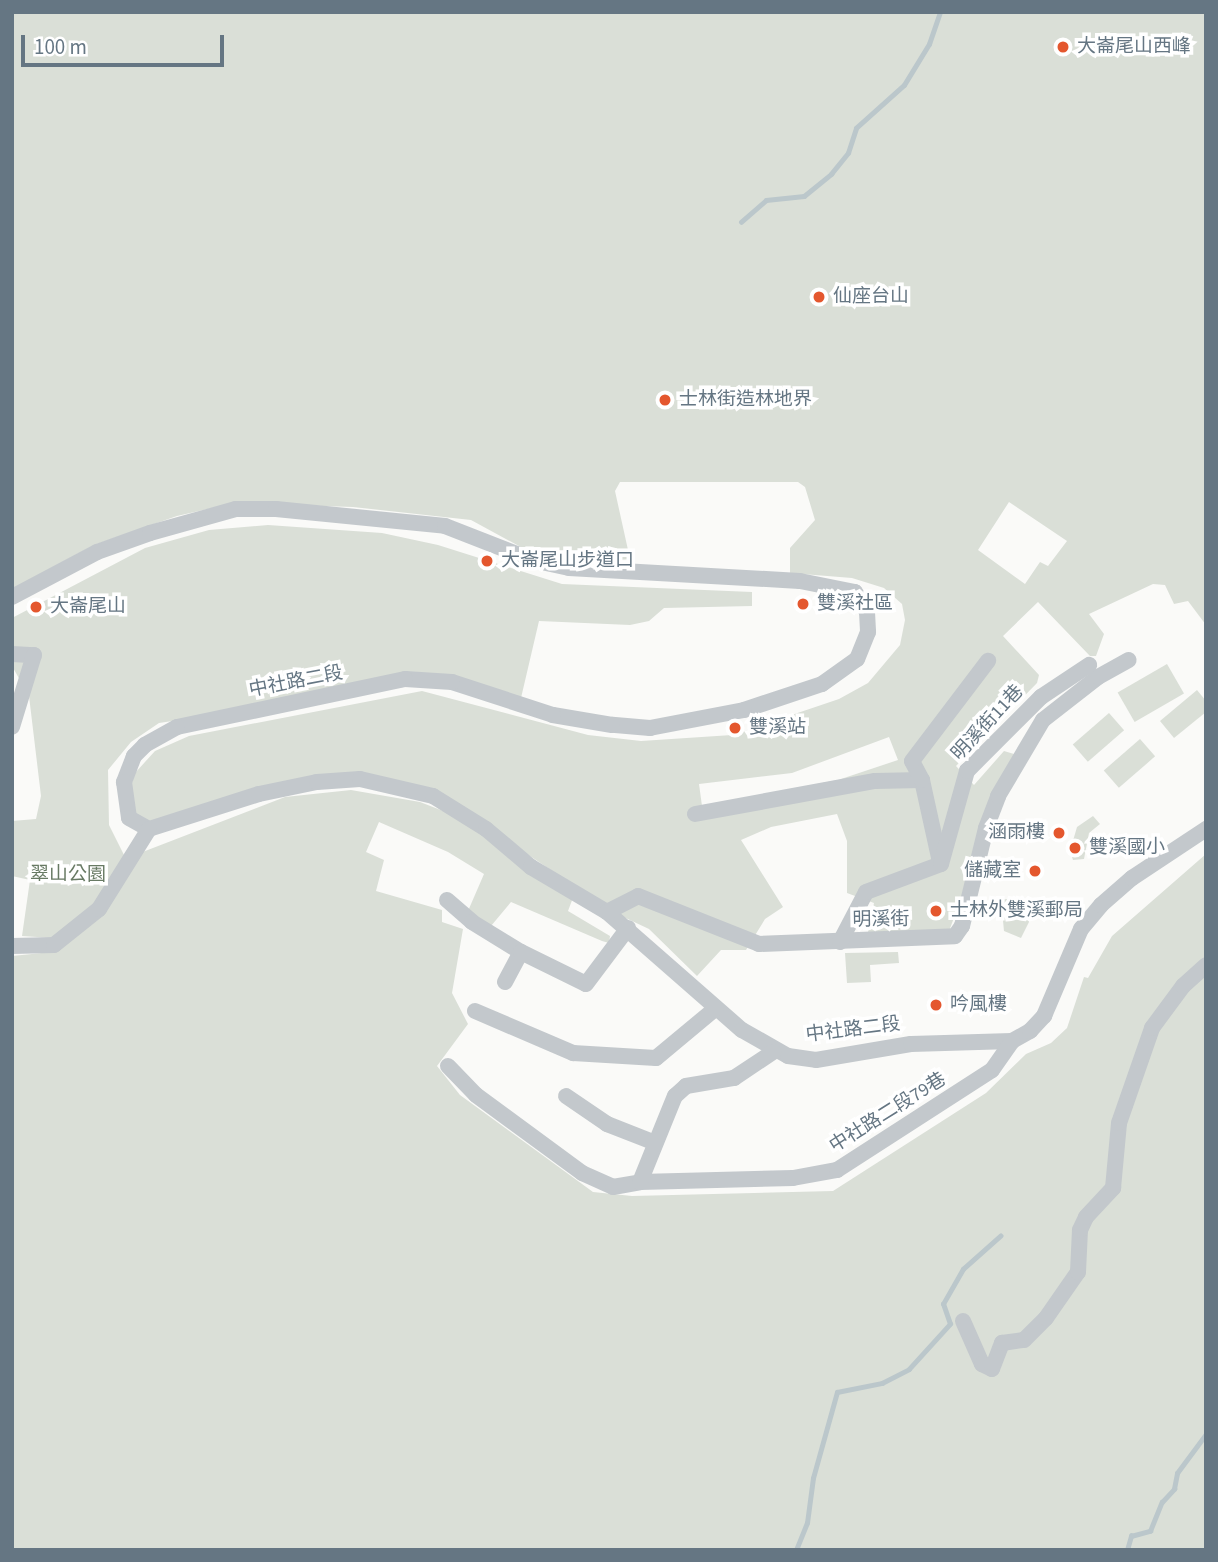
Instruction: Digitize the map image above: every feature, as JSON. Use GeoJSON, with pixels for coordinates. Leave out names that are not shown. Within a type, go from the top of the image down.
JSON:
{"type":"FeatureCollection","features":[{"type":"Feature","properties":{"kind":"street","name":"中社路二段"},"geometry":{"type":"LineString","coordinates":[[12,597],[97,552],[150,533],[236,509],[276,509],[445,526],[532,560],[569,568],[840,586],[855,592],[867,612],[864,647],[841,673],[822,684],[696,723],[650,728],[582,721],[427,678],[177,727],[145,745],[134,755],[124,782],[129,818],[149,829],[260,794],[317,782],[360,779],[403,786],[459,811],[531,867],[607,912],[716,1008],[773,1052],[816,1060],[911,1044],[1012,1041]]}},
{"type":"Feature","properties":{"kind":"street"},"geometry":{"type":"LineString","coordinates":[[12,654],[34,655],[12,727]]}},
{"type":"Feature","properties":{"kind":"street","name":"明溪街"},"geometry":{"type":"LineString","coordinates":[[607,912],[638,896],[760,944],[955,936],[962,926],[998,796],[1043,720],[1098,677],[1129,660]]}},
{"type":"Feature","properties":{"kind":"street"},"geometry":{"type":"LineString","coordinates":[[839,942],[866,892],[941,864],[922,780],[912,761],[988,661]]}},
{"type":"Feature","properties":{"kind":"street","name":"明溪街11巷"},"geometry":{"type":"LineString","coordinates":[[941,864],[967,771],[1041,697],[1089,665]]}},
{"type":"Feature","properties":{"kind":"street"},"geometry":{"type":"LineString","coordinates":[[695,814],[875,781],[922,780]]}},
{"type":"Feature","properties":{"kind":"street"},"geometry":{"type":"LineString","coordinates":[[12,946],[54,945],[99,909],[149,829]]}},
{"type":"Feature","properties":{"kind":"street"},"geometry":{"type":"LineString","coordinates":[[1012,1041],[1030,1031],[1044,1016],[1082,929],[1101,905],[1132,878],[1206,829]]}},
{"type":"Feature","properties":{"kind":"street"},"geometry":{"type":"LineString","coordinates":[[447,900],[472,922],[522,952],[586,984],[628,928]]}},
{"type":"Feature","properties":{"kind":"street"},"geometry":{"type":"LineString","coordinates":[[505,982],[522,952]]}},
{"type":"Feature","properties":{"kind":"street"},"geometry":{"type":"LineString","coordinates":[[963,1321],[982,1364],[992,1369],[1002,1343],[1024,1340],[1046,1318],[1078,1272],[1080,1230],[1086,1217],[1113,1188],[1119,1123],[1152,1028],[1183,986],[1206,965]]}},
{"type":"Feature","properties":{"kind":"street"},"geometry":{"type":"LineString","coordinates":[[475,1011],[573,1053],[656,1058],[716,1008]]}},
{"type":"Feature","properties":{"kind":"street","name":"中社路二段79巷"},"geometry":{"type":"LineString","coordinates":[[449,1066],[476,1095],[582,1173],[613,1187],[640,1182],[793,1178],[837,1170],[981,1078],[1012,1041]]}},
{"type":"Feature","properties":{"kind":"street"},"geometry":{"type":"LineString","coordinates":[[640,1182],[653,1142],[675,1096],[686,1086],[734,1078],[773,1052]]}},
{"type":"Feature","properties":{"kind":"street"},"geometry":{"type":"LineString","coordinates":[[566,1096],[607,1124],[653,1142]]}},
{"type":"Feature","properties":{"kind":"green space"},"geometry":{"type":"Polygon","coordinates":[[[12,12],[1206,12],[1206,625],[1188,601],[1174,604],[1165,585],[1153,584],[1089,614],[1104,634],[1096,656],[1090,656],[1038,602],[1003,636],[1039,675],[1037,683],[956,766],[974,785],[1004,751],[1014,754],[948,934],[868,932],[874,903],[847,893],[847,841],[837,814],[771,827],[741,840],[783,907],[765,919],[746,950],[721,950],[697,976],[649,929],[615,913],[506,840],[374,776],[152,824],[135,815],[131,786],[135,773],[155,751],[189,736],[422,691],[588,735],[641,741],[732,735],[839,699],[868,683],[900,645],[905,620],[902,604],[884,588],[852,578],[790,573],[790,548],[815,520],[805,487],[798,482],[620,482],[615,491],[630,559],[594,562],[530,552],[471,520],[353,507],[234,503],[177,516],[94,545],[12,589],[12,12]],[[1009,502],[978,550],[1025,584],[1040,562],[1048,566],[1067,541],[1009,502]],[[889,737],[792,773],[699,784],[702,806],[838,780],[898,760],[889,737]]]}},
{"type":"Feature","properties":{"kind":"green space","name":"翠山公園"},"geometry":{"type":"Polygon","coordinates":[[[268,525],[382,533],[438,545],[562,584],[752,592],[752,606],[664,608],[649,621],[630,625],[539,621],[521,698],[458,679],[159,723],[131,742],[108,770],[109,825],[126,859],[95,906],[52,938],[22,936],[30,880],[12,876],[12,821],[36,819],[41,796],[29,696],[12,666],[12,618],[145,548],[209,530],[268,525]]]}},
{"type":"Feature","properties":{"kind":"green space"},"geometry":{"type":"Polygon","coordinates":[[[1167,664],[1184,693],[1135,722],[1118,692],[1167,664]]]}},
{"type":"Feature","properties":{"kind":"green space"},"geometry":{"type":"Polygon","coordinates":[[[1197,690],[1206,701],[1206,712],[1174,738],[1160,721],[1197,690]]]}},
{"type":"Feature","properties":{"kind":"green space"},"geometry":{"type":"Polygon","coordinates":[[[1109,713],[1124,730],[1088,762],[1073,744],[1109,713]]]}},
{"type":"Feature","properties":{"kind":"green space"},"geometry":{"type":"Polygon","coordinates":[[[1140,739],[1155,756],[1119,788],[1104,770],[1140,739]]]}},
{"type":"Feature","properties":{"kind":"green space"},"geometry":{"type":"Polygon","coordinates":[[[351,790],[420,802],[451,814],[574,895],[568,911],[610,936],[609,943],[602,941],[511,902],[491,926],[468,911],[484,874],[448,852],[379,822],[366,852],[384,860],[376,891],[442,910],[442,922],[463,929],[452,993],[468,1024],[437,1066],[460,1095],[593,1192],[632,1196],[833,1191],[986,1093],[1026,1054],[1051,1043],[1067,1028],[1084,977],[1088,978],[1112,936],[1206,854],[1206,1550],[12,1550],[12,956],[52,952],[140,853],[285,797],[351,790]]]}},
{"type":"Feature","properties":{"kind":"green space"},"geometry":{"type":"Polygon","coordinates":[[[1093,816],[1100,824],[1089,833],[1084,859],[1073,860],[1070,851],[1077,827],[1093,816]]]}},
{"type":"Feature","properties":{"kind":"green space"},"geometry":{"type":"Polygon","coordinates":[[[1018,897],[1036,908],[1021,938],[1004,931],[1001,900],[1018,897]]]}},
{"type":"Feature","properties":{"kind":"green space"},"geometry":{"type":"Polygon","coordinates":[[[898,952],[899,963],[870,965],[871,982],[847,983],[845,953],[898,952]]]}},
{"type":"Feature","properties":{"kind":"waterway"},"geometry":{"type":"LineString","coordinates":[[741,222],[766,200],[804,196],[831,174],[848,153],[856,128],[904,85],[929,44],[940,12]]}},
{"type":"Feature","properties":{"kind":"waterway"},"geometry":{"type":"LineString","coordinates":[[796,1550],[807,1523],[813,1478],[837,1392],[882,1383],[909,1369],[950,1324],[943,1304],[963,1269],[1000,1236]]}},
{"type":"Feature","properties":{"kind":"waterway"},"geometry":{"type":"LineString","coordinates":[[1127,1550],[1131,1536],[1150,1531],[1162,1502],[1174,1489],[1177,1473],[1206,1434]]}},
{"type":"Feature","properties":{"kind":"place","name":"大崙尾山西峰"},"geometry":{"type":"Point","coordinates":[1063,47]}},
{"type":"Feature","properties":{"kind":"place","name":"仙座台山"},"geometry":{"type":"Point","coordinates":[819,297]}},
{"type":"Feature","properties":{"kind":"place","name":"士林街造林地界"},"geometry":{"type":"Point","coordinates":[665,400]}},
{"type":"Feature","properties":{"kind":"place","name":"大崙尾山步道口"},"geometry":{"type":"Point","coordinates":[487,561]}},
{"type":"Feature","properties":{"kind":"place","name":"雙溪社區"},"geometry":{"type":"Point","coordinates":[803,604]}},
{"type":"Feature","properties":{"kind":"place","name":"大崙尾山"},"geometry":{"type":"Point","coordinates":[36,607]}},
{"type":"Feature","properties":{"kind":"place","name":"雙溪站"},"geometry":{"type":"Point","coordinates":[735,728]}},
{"type":"Feature","properties":{"kind":"place","name":"涵雨樓"},"geometry":{"type":"Point","coordinates":[1059,833]}},
{"type":"Feature","properties":{"kind":"place","name":"雙溪國小"},"geometry":{"type":"Point","coordinates":[1075,848]}},
{"type":"Feature","properties":{"kind":"place","name":"儲藏室"},"geometry":{"type":"Point","coordinates":[1035,871]}},
{"type":"Feature","properties":{"kind":"place","name":"士林外雙溪郵局"},"geometry":{"type":"Point","coordinates":[936,911]}},
{"type":"Feature","properties":{"kind":"place","name":"吟風樓"},"geometry":{"type":"Point","coordinates":[936,1005]}}]}
